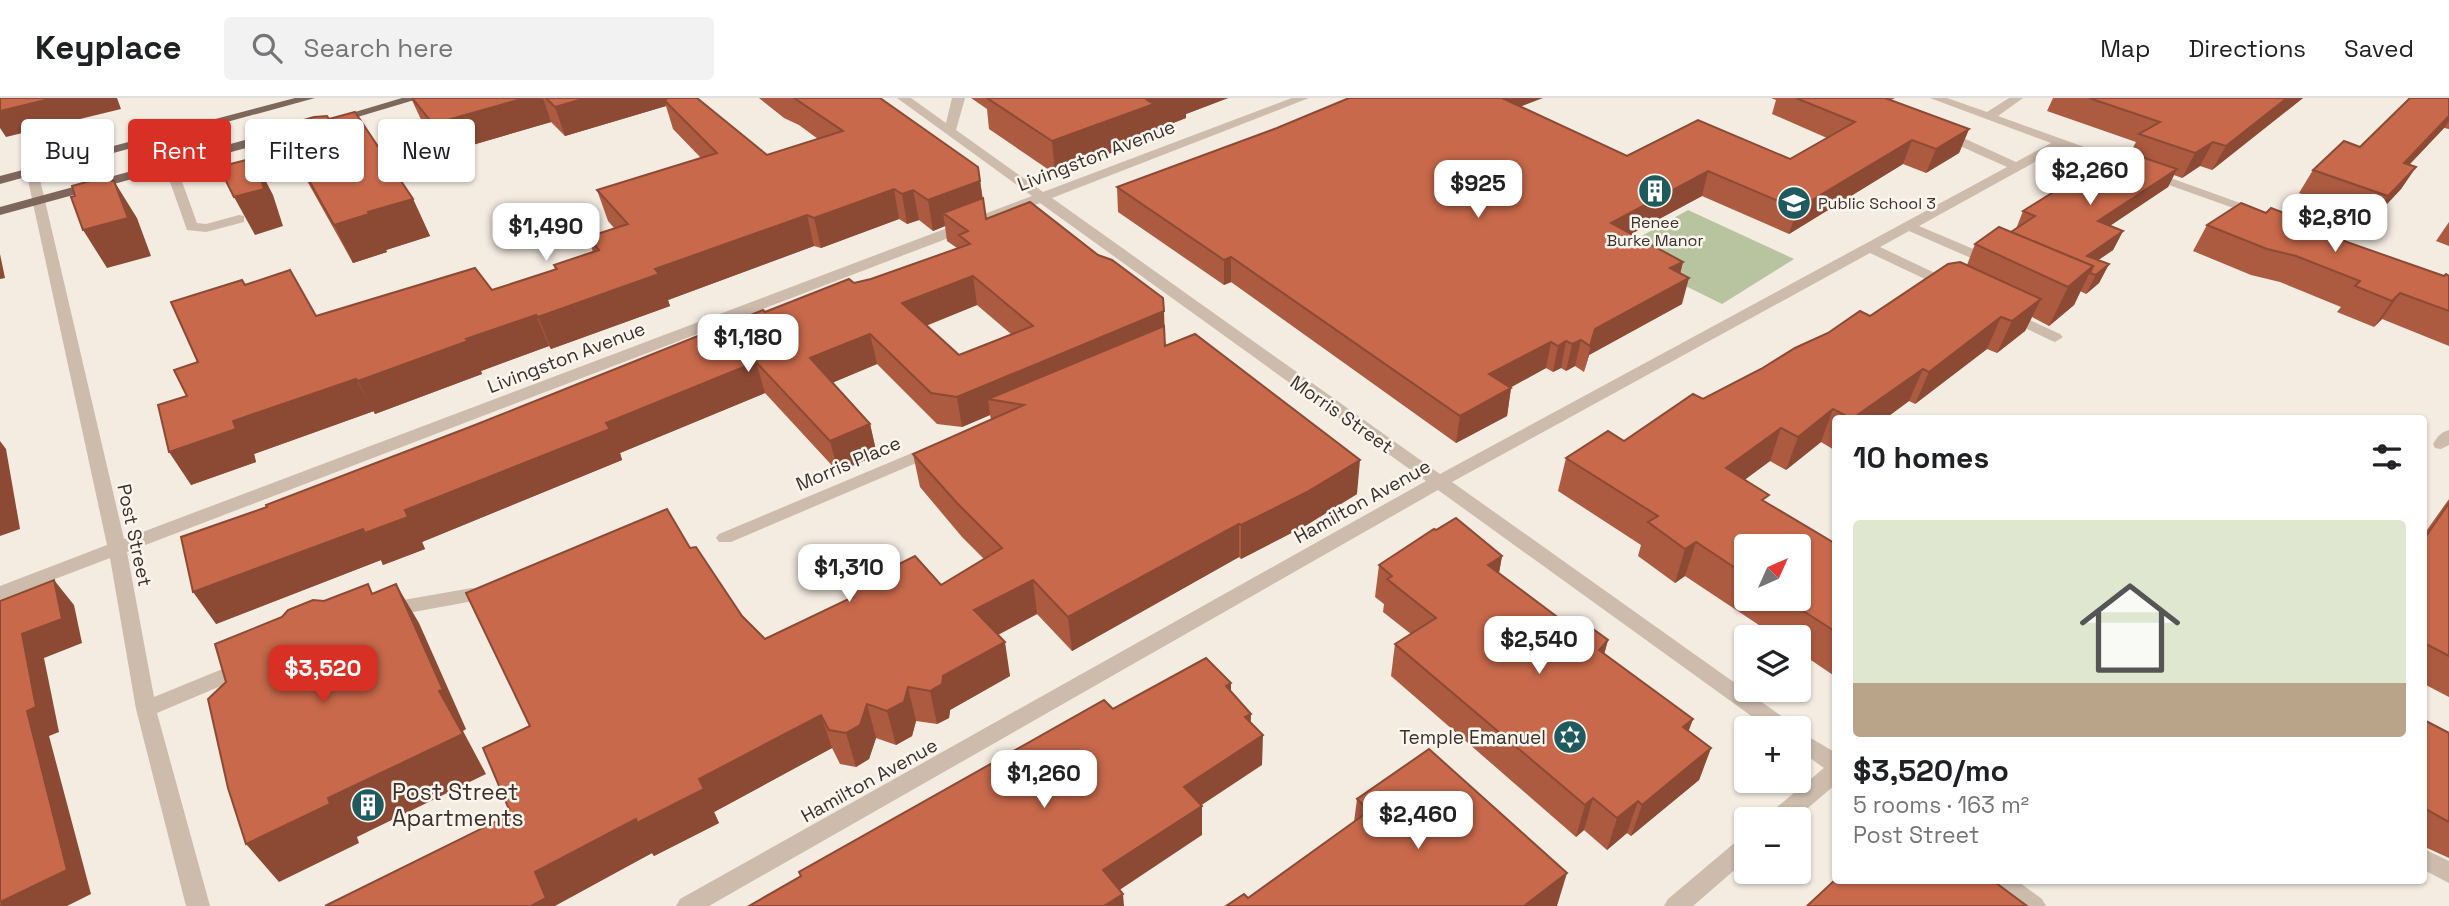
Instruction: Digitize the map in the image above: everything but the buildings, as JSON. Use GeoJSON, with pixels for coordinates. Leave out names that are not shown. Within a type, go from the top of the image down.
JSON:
{"type":"FeatureCollection","features":[{"type":"Feature","properties":{"kind":"main road"},"geometry":{"type":"LineString","coordinates":[[114,149],[309,98]]}},
{"type":"Feature","properties":{"kind":"main road"},"geometry":{"type":"LineString","coordinates":[[231,148],[415,98]]}},
{"type":"Feature","properties":{"kind":"main road"},"geometry":{"type":"LineString","coordinates":[[0,180],[21,174]]}},
{"type":"Feature","properties":{"kind":"main road"},"geometry":{"type":"LineString","coordinates":[[0,211],[128,176]]}},
{"type":"Feature","properties":{"kind":"street","name":"Morris Street"},"geometry":{"type":"LineString","coordinates":[[903,98],[1213,329],[1438,482],[1766,716]]}},
{"type":"Feature","properties":{"kind":"street"},"geometry":{"type":"LineString","coordinates":[[949,132],[960,99],[958,98]]}},
{"type":"Feature","properties":{"kind":"street","name":"Livingston Avenue"},"geometry":{"type":"LineString","coordinates":[[0,593],[1303,98]]}},
{"type":"Feature","properties":{"kind":"street"},"geometry":{"type":"LineString","coordinates":[[1936,98],[2269,216]]}},
{"type":"Feature","properties":{"kind":"street"},"geometry":{"type":"LineString","coordinates":[[1989,116],[2017,98]]}},
{"type":"Feature","properties":{"kind":"street"},"geometry":{"type":"LineString","coordinates":[[1933,129],[2018,167]]}},
{"type":"Feature","properties":{"kind":"street","name":"Hamilton Avenue"},"geometry":{"type":"LineString","coordinates":[[688,906],[1438,482],[2062,142]]}},
{"type":"Feature","properties":{"kind":"street","name":"Post Street"},"geometry":{"type":"LineString","coordinates":[[35,182],[117,549],[146,709],[198,906]]}},
{"type":"Feature","properties":{"kind":"street"},"geometry":{"type":"LineString","coordinates":[[176,182],[192,227],[206,228],[239,219]]}},
{"type":"Feature","properties":{"kind":"street"},"geometry":{"type":"LineString","coordinates":[[1909,226],[2005,267]]}},
{"type":"Feature","properties":{"kind":"street"},"geometry":{"type":"LineString","coordinates":[[1869,247],[1961,291]]}},
{"type":"Feature","properties":{"kind":"street"},"geometry":{"type":"LineString","coordinates":[[1996,308],[2055,337]]}},
{"type":"Feature","properties":{"kind":"street","name":"Morris Place"},"geometry":{"type":"LineString","coordinates":[[725,538],[953,440]]}},
{"type":"Feature","properties":{"kind":"street"},"geometry":{"type":"LineString","coordinates":[[370,616],[383,611],[472,595]]}},
{"type":"Feature","properties":{"kind":"street"},"geometry":{"type":"LineString","coordinates":[[146,709],[268,659]]}},
{"type":"Feature","properties":{"kind":"street"},"geometry":{"type":"LineString","coordinates":[[1811,747],[1832,762]]}},
{"type":"Feature","properties":{"kind":"street"},"geometry":{"type":"LineString","coordinates":[[1793,807],[1832,774]]}},
{"type":"Feature","properties":{"kind":"street"},"geometry":{"type":"LineString","coordinates":[[1676,906],[1734,857]]}},
{"type":"Feature","properties":{"kind":"street"},"geometry":{"type":"LineString","coordinates":[[2427,861],[2449,873]]}},
{"type":"Feature","properties":{"kind":"street"},"geometry":{"type":"LineString","coordinates":[[2004,884],[2034,906]]}},
{"type":"Feature","properties":{"kind":"green space"},"geometry":{"type":"Polygon","coordinates":[[[1688,210],[1794,259],[1722,304],[1615,251],[1688,210]]]}},
{"type":"Feature","properties":{"kind":"place","name":"Renee Burke Manor"},"geometry":{"type":"Point","coordinates":[1655,191]}},
{"type":"Feature","properties":{"kind":"place","name":"Public School 3"},"geometry":{"type":"Point","coordinates":[1794,203]}},
{"type":"Feature","properties":{"kind":"place","name":"Temple Emanuel"},"geometry":{"type":"Point","coordinates":[1570,737]}},
{"type":"Feature","properties":{"kind":"place","name":"Post Street Apartments"},"geometry":{"type":"Point","coordinates":[368,805]}}]}
